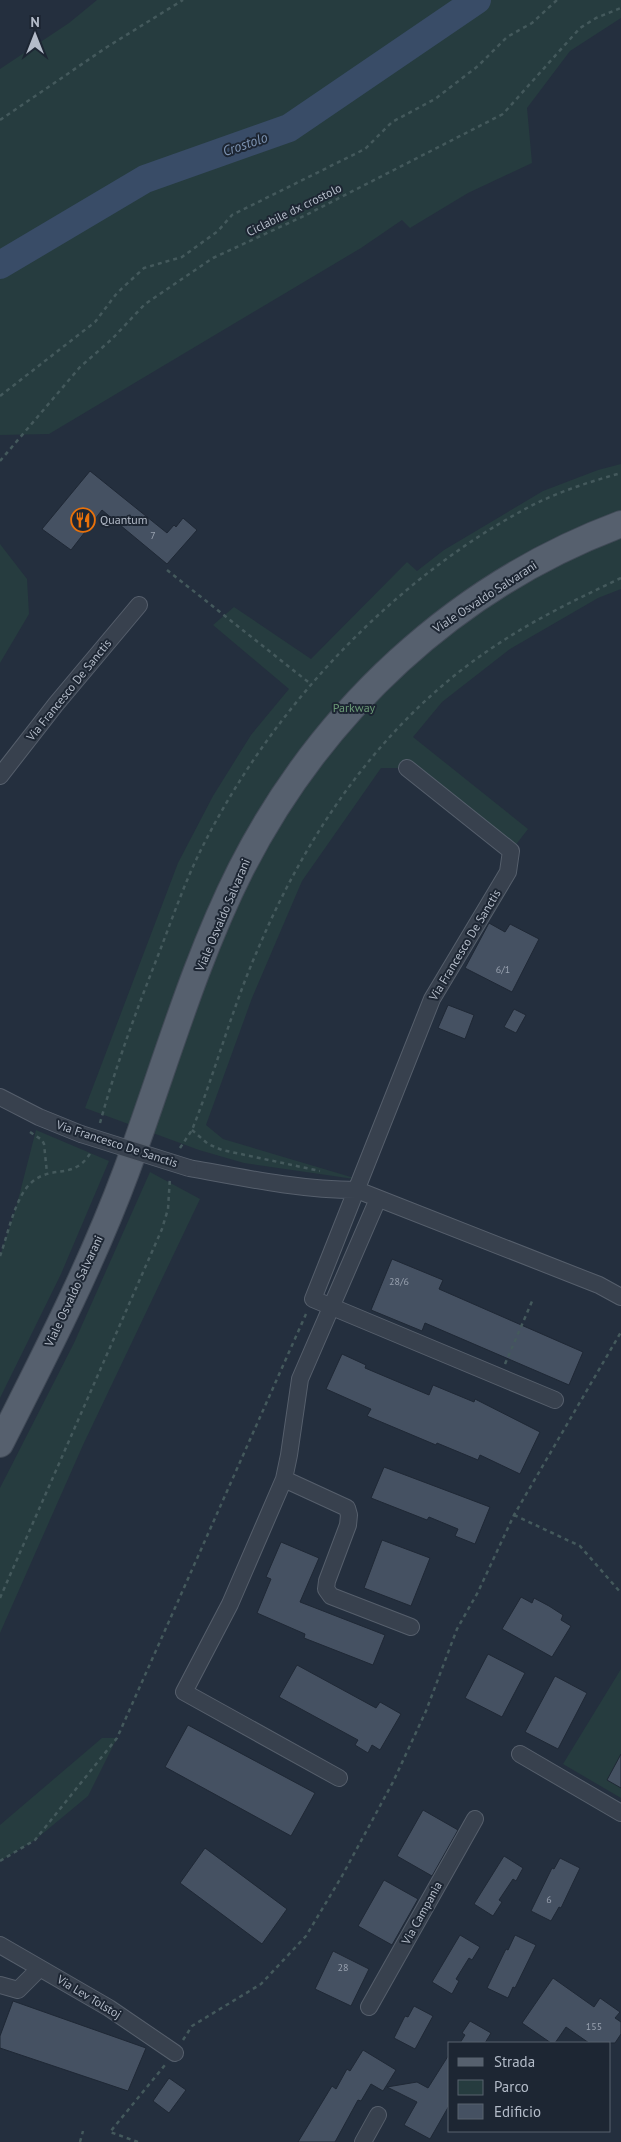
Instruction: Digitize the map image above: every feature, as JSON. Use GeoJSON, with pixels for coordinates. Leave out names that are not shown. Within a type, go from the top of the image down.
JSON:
{"type":"FeatureCollection","features":[{"type":"Feature","properties":{"kind":"main road","name":"Viale Osvaldo Salvarani"},"geometry":{"type":"LineString","coordinates":[[0,1444],[53,1339],[98,1240],[125,1174],[203,957],[224,905],[241,870],[282,798],[325,737],[349,709],[425,636],[494,588],[548,556],[587,537],[621,524]]}},
{"type":"Feature","properties":{"kind":"street","name":"Via Francesco De Sanctis"},"geometry":{"type":"LineString","coordinates":[[0,776],[56,704],[139,605]]}},
{"type":"Feature","properties":{"kind":"street","name":"Via Francesco De Sanctis"},"geometry":{"type":"LineString","coordinates":[[357,1190],[432,999],[508,872],[511,851],[407,768]]}},
{"type":"Feature","properties":{"kind":"street","name":"Via Francesco De Sanctis"},"geometry":{"type":"LineString","coordinates":[[0,1097],[39,1117],[81,1134],[189,1168],[254,1180],[340,1190],[357,1190],[599,1285],[621,1297]]}},
{"type":"Feature","properties":{"kind":"street"},"geometry":{"type":"LineString","coordinates":[[357,1190],[313,1299],[555,1400]]}},
{"type":"Feature","properties":{"kind":"street"},"geometry":{"type":"LineString","coordinates":[[338,1778],[184,1692],[230,1604],[284,1479],[300,1379],[378,1199]]}},
{"type":"Feature","properties":{"kind":"street"},"geometry":{"type":"LineString","coordinates":[[284,1479],[347,1508],[349,1515],[348,1525],[327,1581],[326,1589],[331,1596],[411,1627]]}},
{"type":"Feature","properties":{"kind":"street"},"geometry":{"type":"LineString","coordinates":[[520,1754],[621,1813]]}},
{"type":"Feature","properties":{"kind":"street","name":"Via Campania"},"geometry":{"type":"LineString","coordinates":[[369,2007],[475,1819]]}},
{"type":"Feature","properties":{"kind":"street","name":"Via Lev Tolstoj"},"geometry":{"type":"LineString","coordinates":[[0,1945],[109,2008],[176,2053]]}},
{"type":"Feature","properties":{"kind":"street"},"geometry":{"type":"LineString","coordinates":[[0,1985],[18,1990],[40,1968]]}},
{"type":"Feature","properties":{"kind":"street"},"geometry":{"type":"LineString","coordinates":[[364,2142],[378,2115]]}},
{"type":"Feature","properties":{"kind":"path"},"geometry":{"type":"LineString","coordinates":[[0,120],[107,47],[183,0]]}},
{"type":"Feature","properties":{"kind":"path"},"geometry":{"type":"LineString","coordinates":[[0,396],[95,322],[117,292],[144,268],[182,257],[218,231],[232,215],[366,149],[392,122],[435,99],[478,66],[507,37],[532,23],[557,0]]}},
{"type":"Feature","properties":{"kind":"path","name":"Ciclabile dx crostolo"},"geometry":{"type":"LineString","coordinates":[[0,462],[80,367],[112,339],[145,304],[213,258],[332,202],[502,114],[580,28],[596,18],[621,8]]}},
{"type":"Feature","properties":{"kind":"path"},"geometry":{"type":"LineString","coordinates":[[167,570],[312,685]]}},
{"type":"Feature","properties":{"kind":"path"},"geometry":{"type":"LineString","coordinates":[[178,1154],[192,1130],[240,994],[277,904],[301,857],[357,776],[393,734],[433,694],[481,656],[537,619],[621,578]]}},
{"type":"Feature","properties":{"kind":"path"},"geometry":{"type":"LineString","coordinates":[[192,1130],[208,1144],[222,1150],[325,1172]]}},
{"type":"Feature","properties":{"kind":"path"},"geometry":{"type":"LineString","coordinates":[[0,1256],[24,1193],[32,1182],[47,1173],[44,1144],[42,1140],[30,1132]]}},
{"type":"Feature","properties":{"kind":"path"},"geometry":{"type":"LineString","coordinates":[[0,1598],[162,1229],[168,1209],[170,1176]]}},
{"type":"Feature","properties":{"kind":"path"},"geometry":{"type":"LineString","coordinates":[[0,1861],[34,1840],[117,1738],[313,1299]]}},
{"type":"Feature","properties":{"kind":"path"},"geometry":{"type":"LineString","coordinates":[[499,1377],[533,1299]]}},
{"type":"Feature","properties":{"kind":"path"},"geometry":{"type":"LineString","coordinates":[[138,2142],[110,2132],[176,2053],[192,2026],[261,1984],[306,1936],[342,1876],[393,1782],[426,1711],[457,1629],[478,1592],[514,1515],[621,1332]]}},
{"type":"Feature","properties":{"kind":"path"},"geometry":{"type":"LineString","coordinates":[[514,1515],[580,1546],[621,1593]]}},
{"type":"Feature","properties":{"kind":"path"},"geometry":{"type":"LineString","coordinates":[[80,2142],[83,2131]]}},
{"type":"Feature","properties":{"kind":"green space"},"geometry":{"type":"Polygon","coordinates":[[[97,0],[621,0],[621,18],[570,51],[527,108],[532,163],[468,193],[410,228],[402,220],[361,248],[49,434],[0,435],[0,69],[69,23],[97,0]]]}},
{"type":"Feature","properties":{"kind":"green space","name":"Parkway"},"geometry":{"type":"Polygon","coordinates":[[[621,464],[621,589],[598,598],[510,649],[442,702],[413,737],[528,829],[511,851],[407,768],[381,768],[302,881],[252,998],[206,1125],[223,1139],[361,1180],[244,1163],[199,1150],[85,1108],[178,863],[213,796],[251,735],[289,689],[213,625],[234,607],[311,659],[407,562],[417,571],[444,550],[543,491],[598,470],[621,464]]]}},
{"type":"Feature","properties":{"kind":"green space"},"geometry":{"type":"Polygon","coordinates":[[[0,544],[27,579],[29,614],[0,663],[0,544]]]}},
{"type":"Feature","properties":{"kind":"green space"},"geometry":{"type":"Polygon","coordinates":[[[36,1130],[109,1161],[61,1274],[0,1398],[0,1256],[16,1208],[36,1130]]]}},
{"type":"Feature","properties":{"kind":"green space"},"geometry":{"type":"Polygon","coordinates":[[[150,1172],[200,1199],[83,1445],[0,1633],[0,1488],[74,1343],[150,1172]]]}},
{"type":"Feature","properties":{"kind":"green space"},"geometry":{"type":"Polygon","coordinates":[[[621,1669],[621,1798],[563,1764],[621,1669]]]}},
{"type":"Feature","properties":{"kind":"green space"},"geometry":{"type":"Polygon","coordinates":[[[102,1738],[117,1738],[88,1796],[35,1840],[0,1861],[0,1825],[102,1738]]]}},
{"type":"Feature","properties":{"kind":"building"},"geometry":{"type":"Polygon","coordinates":[[[90,471],[167,533],[174,525],[176,527],[183,518],[197,530],[167,564],[102,510],[71,550],[42,529],[90,471]]]}},
{"type":"Feature","properties":{"kind":"building"},"geometry":{"type":"Polygon","coordinates":[[[489,923],[505,932],[510,924],[539,939],[512,992],[465,968],[489,923]]]}},
{"type":"Feature","properties":{"kind":"building"},"geometry":{"type":"Polygon","coordinates":[[[448,1005],[474,1015],[465,1039],[438,1028],[448,1005]]]}},
{"type":"Feature","properties":{"kind":"building"},"geometry":{"type":"Polygon","coordinates":[[[514,1009],[526,1015],[516,1033],[504,1027],[514,1009]]]}},
{"type":"Feature","properties":{"kind":"building"},"geometry":{"type":"Polygon","coordinates":[[[392,1259],[443,1280],[439,1289],[583,1352],[569,1385],[425,1323],[422,1331],[371,1310],[392,1259]]]}},
{"type":"Feature","properties":{"kind":"building"},"geometry":{"type":"Polygon","coordinates":[[[342,1354],[366,1365],[365,1368],[429,1395],[433,1385],[474,1402],[475,1399],[540,1432],[520,1474],[480,1455],[478,1460],[437,1443],[436,1445],[367,1416],[371,1409],[326,1389],[342,1354]]]}},
{"type":"Feature","properties":{"kind":"building"},"geometry":{"type":"Polygon","coordinates":[[[384,1467],[490,1507],[475,1544],[455,1536],[458,1529],[429,1517],[427,1520],[371,1498],[384,1467]]]}},
{"type":"Feature","properties":{"kind":"building"},"geometry":{"type":"Polygon","coordinates":[[[382,1540],[430,1558],[411,1606],[364,1588],[382,1540]]]}},
{"type":"Feature","properties":{"kind":"building"},"geometry":{"type":"Polygon","coordinates":[[[281,1542],[319,1558],[300,1602],[385,1635],[373,1665],[304,1638],[305,1634],[257,1613],[271,1579],[266,1577],[281,1542]]]}},
{"type":"Feature","properties":{"kind":"building"},"geometry":{"type":"Polygon","coordinates":[[[521,1597],[532,1603],[534,1598],[549,1606],[563,1615],[561,1620],[571,1626],[552,1657],[502,1629],[521,1597]]]}},
{"type":"Feature","properties":{"kind":"building"},"geometry":{"type":"Polygon","coordinates":[[[488,1654],[525,1673],[502,1717],[465,1698],[488,1654]]]}},
{"type":"Feature","properties":{"kind":"building"},"geometry":{"type":"Polygon","coordinates":[[[297,1665],[376,1708],[380,1702],[401,1714],[380,1750],[372,1745],[368,1753],[355,1745],[358,1740],[279,1697],[297,1665]]]}},
{"type":"Feature","properties":{"kind":"building"},"geometry":{"type":"Polygon","coordinates":[[[555,1676],[587,1693],[558,1749],[525,1732],[555,1676]]]}},
{"type":"Feature","properties":{"kind":"building"},"geometry":{"type":"Polygon","coordinates":[[[188,1725],[315,1793],[291,1836],[165,1767],[188,1725]]]}},
{"type":"Feature","properties":{"kind":"building"},"geometry":{"type":"Polygon","coordinates":[[[621,1754],[621,1788],[607,1780],[621,1754]]]}},
{"type":"Feature","properties":{"kind":"building"},"geometry":{"type":"Polygon","coordinates":[[[423,1810],[458,1830],[432,1876],[397,1856],[423,1810]]]}},
{"type":"Feature","properties":{"kind":"building"},"geometry":{"type":"Polygon","coordinates":[[[205,1848],[287,1909],[262,1944],[180,1883],[205,1848]]]}},
{"type":"Feature","properties":{"kind":"building"},"geometry":{"type":"Polygon","coordinates":[[[504,1856],[523,1868],[516,1881],[513,1879],[499,1900],[502,1902],[493,1916],[474,1904],[504,1856]]]}},
{"type":"Feature","properties":{"kind":"building"},"geometry":{"type":"Polygon","coordinates":[[[560,1858],[580,1868],[561,1908],[559,1907],[551,1921],[531,1911],[552,1868],[554,1869],[560,1858]]]}},
{"type":"Feature","properties":{"kind":"building"},"geometry":{"type":"Polygon","coordinates":[[[384,1880],[418,1899],[392,1945],[358,1926],[384,1880]]]}},
{"type":"Feature","properties":{"kind":"building"},"geometry":{"type":"Polygon","coordinates":[[[460,1935],[480,1947],[472,1960],[469,1958],[456,1979],[459,1981],[452,1994],[432,1982],[460,1935]]]}},
{"type":"Feature","properties":{"kind":"building"},"geometry":{"type":"Polygon","coordinates":[[[515,1935],[536,1945],[515,1988],[513,1987],[508,1998],[487,1988],[515,1935]]]}},
{"type":"Feature","properties":{"kind":"building"},"geometry":{"type":"Polygon","coordinates":[[[333,1951],[369,1969],[351,2006],[315,1989],[333,1951]]]}},
{"type":"Feature","properties":{"kind":"building"},"geometry":{"type":"Polygon","coordinates":[[[553,1978],[594,2007],[600,1998],[620,2012],[615,2018],[621,2022],[621,2034],[615,2043],[588,2042],[566,2027],[556,2042],[550,2042],[522,2023],[553,1978]]]}},
{"type":"Feature","properties":{"kind":"building"},"geometry":{"type":"Polygon","coordinates":[[[13,2001],[146,2048],[128,2091],[0,2048],[0,2036],[13,2001]]]}},
{"type":"Feature","properties":{"kind":"building"},"geometry":{"type":"Polygon","coordinates":[[[414,2006],[433,2016],[415,2049],[394,2038],[405,2016],[408,2017],[414,2006]]]}},
{"type":"Feature","properties":{"kind":"building"},"geometry":{"type":"Polygon","coordinates":[[[470,2021],[491,2033],[486,2042],[461,2042],[465,2035],[462,2033],[470,2021]]]}},
{"type":"Feature","properties":{"kind":"building"},"geometry":{"type":"Polygon","coordinates":[[[363,2050],[396,2070],[383,2091],[371,2084],[361,2101],[358,2100],[335,2142],[298,2142],[332,2086],[336,2089],[347,2069],[350,2071],[363,2050]]]}},
{"type":"Feature","properties":{"kind":"building"},"geometry":{"type":"Polygon","coordinates":[[[448,2056],[448,2108],[430,2139],[404,2125],[417,2102],[387,2087],[417,2082],[428,2088],[448,2056]]]}},
{"type":"Feature","properties":{"kind":"building"},"geometry":{"type":"Polygon","coordinates":[[[169,2078],[186,2090],[169,2113],[153,2101],[169,2078]]]}},
{"type":"Feature","properties":{"kind":"waterway","name":"Crostolo"},"geometry":{"type":"LineString","coordinates":[[0,265],[145,179],[289,128],[477,0]]}},
{"type":"Feature","properties":{"kind":"place","name":"Quantum"},"geometry":{"type":"Point","coordinates":[83,520]}}]}
